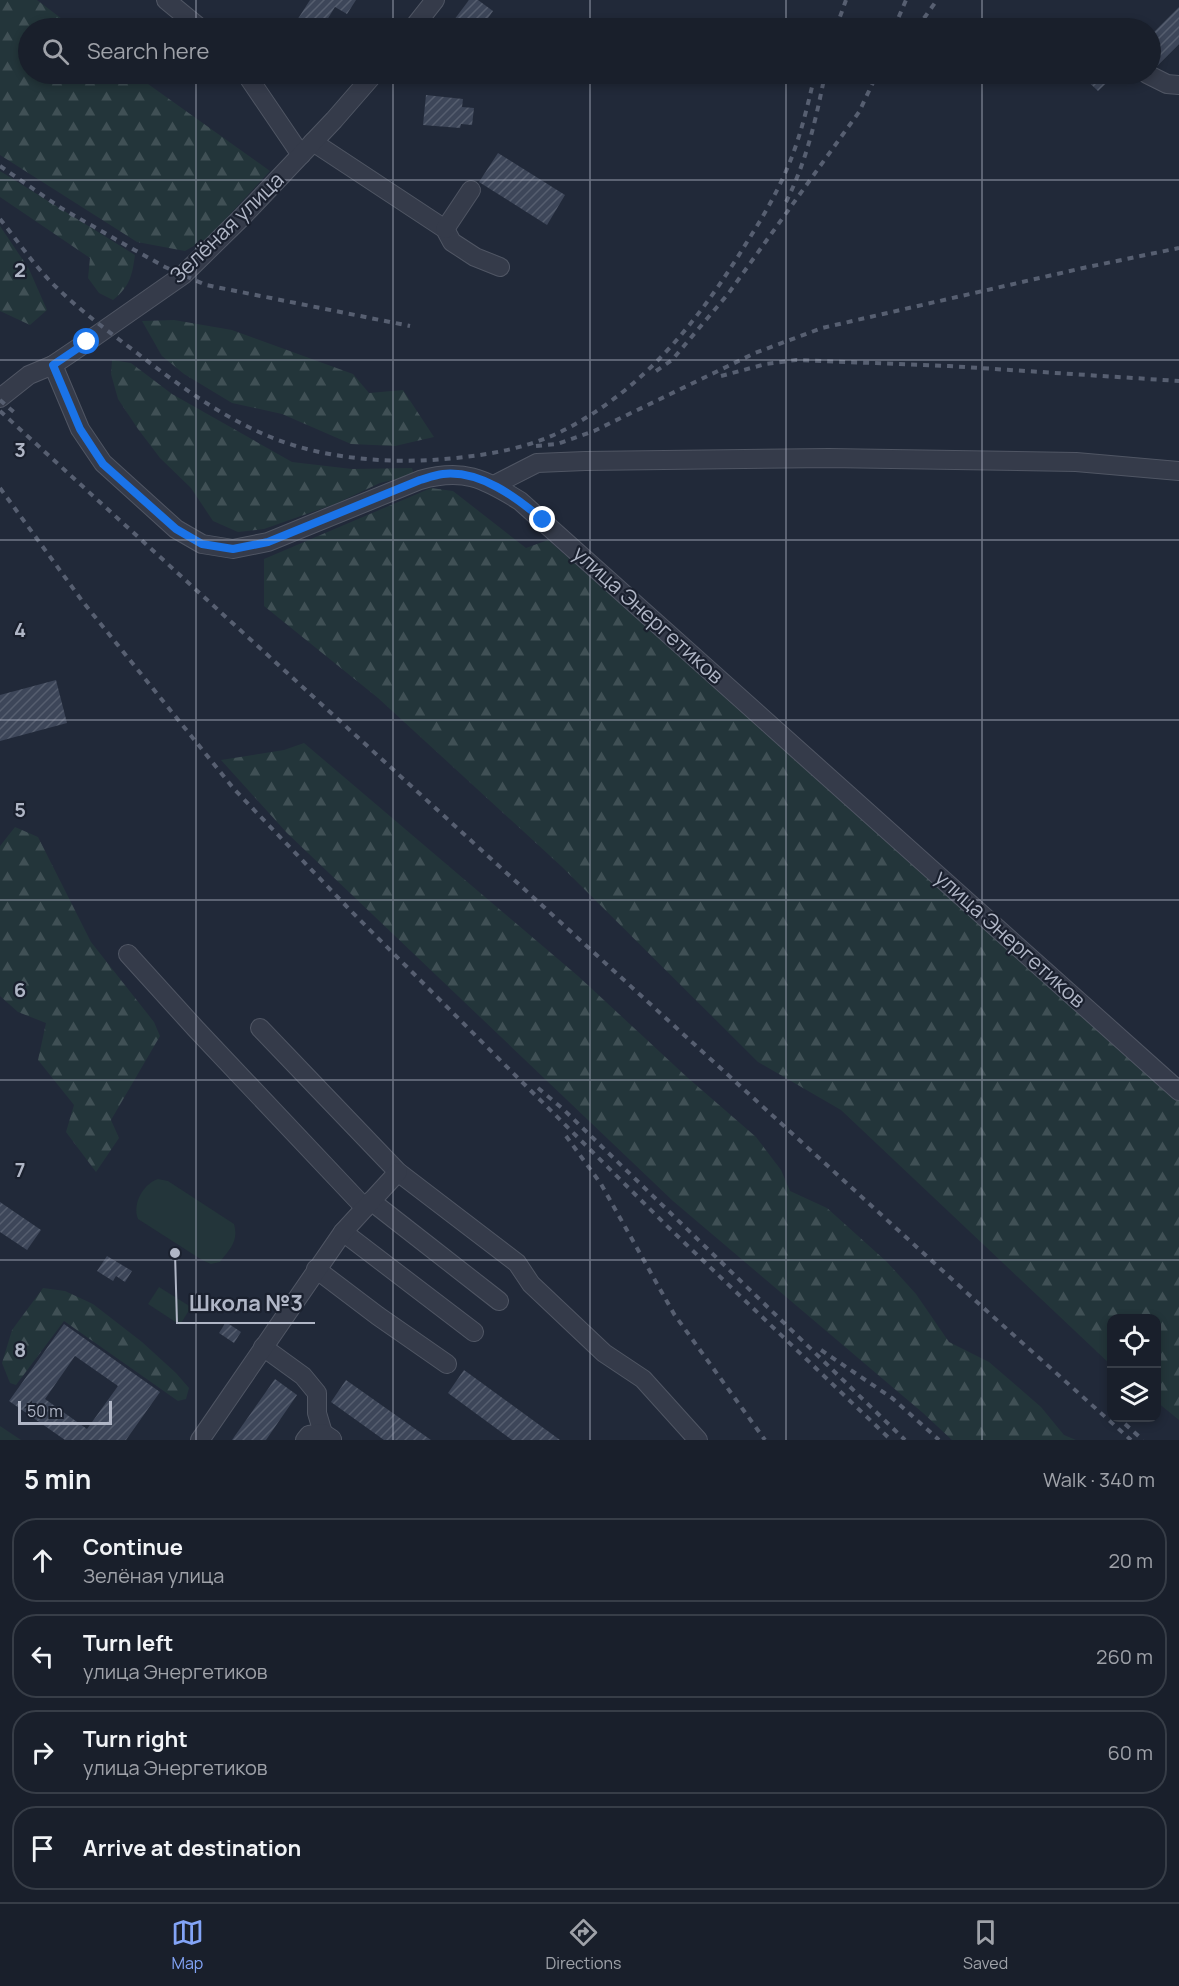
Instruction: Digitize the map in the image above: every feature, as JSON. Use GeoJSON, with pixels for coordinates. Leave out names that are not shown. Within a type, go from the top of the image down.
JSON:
{"type":"FeatureCollection","features":[{"type":"Feature","properties":{"kind":"street"},"geometry":{"type":"LineString","coordinates":[[166,0],[188,18]]}},
{"type":"Feature","properties":{"kind":"street"},"geometry":{"type":"LineString","coordinates":[[421,18],[435,0]]}},
{"type":"Feature","properties":{"kind":"street"},"geometry":{"type":"LineString","coordinates":[[1161,81],[1179,85]]}},
{"type":"Feature","properties":{"kind":"street"},"geometry":{"type":"LineString","coordinates":[[254,84],[307,148],[445,229],[452,242],[475,257],[500,267]]}},
{"type":"Feature","properties":{"kind":"street","name":"Зелёная улица"},"geometry":{"type":"LineString","coordinates":[[0,398],[30,375],[53,365],[183,275],[307,148],[365,84]]}},
{"type":"Feature","properties":{"kind":"street"},"geometry":{"type":"LineString","coordinates":[[445,229],[471,190]]}},
{"type":"Feature","properties":{"kind":"street","name":"улица Энергетиков"},"geometry":{"type":"LineString","coordinates":[[53,365],[80,429],[103,464],[176,529],[202,544],[233,549],[268,542],[420,480],[442,474],[459,474],[494,485],[520,501],[1179,1091]]}},
{"type":"Feature","properties":{"kind":"street"},"geometry":{"type":"LineString","coordinates":[[494,485],[537,463],[585,461],[829,458],[1076,462],[1179,471]]}},
{"type":"Feature","properties":{"kind":"street"},"geometry":{"type":"LineString","coordinates":[[128,954],[196,1029],[368,1204],[499,1301]]}},
{"type":"Feature","properties":{"kind":"street"},"geometry":{"type":"LineString","coordinates":[[260,1028],[398,1172],[518,1263],[531,1284],[603,1353],[644,1379],[698,1440]]}},
{"type":"Feature","properties":{"kind":"street"},"geometry":{"type":"LineString","coordinates":[[204,1439],[316,1269],[343,1232],[398,1172]]}},
{"type":"Feature","properties":{"kind":"street"},"geometry":{"type":"LineString","coordinates":[[343,1232],[474,1332]]}},
{"type":"Feature","properties":{"kind":"street"},"geometry":{"type":"LineString","coordinates":[[316,1269],[447,1364]]}},
{"type":"Feature","properties":{"kind":"street"},"geometry":{"type":"LineString","coordinates":[[263,1347],[303,1376],[317,1393],[317,1413],[328,1436],[309,1435],[305,1440]]}},
{"type":"Feature","properties":{"kind":"green space"},"geometry":{"type":"Polygon","coordinates":[[[0,0],[37,0],[61,18],[18,18],[18,84],[148,84],[270,171],[208,238],[185,251],[137,242],[0,155],[0,0]]]}},
{"type":"Feature","properties":{"kind":"green space"},"geometry":{"type":"Polygon","coordinates":[[[0,171],[135,255],[129,280],[119,295],[113,300],[99,293],[88,278],[90,258],[0,197],[0,171]]]}},
{"type":"Feature","properties":{"kind":"green space"},"geometry":{"type":"Polygon","coordinates":[[[0,226],[29,269],[47,310],[30,325],[0,311],[0,226]]]}},
{"type":"Feature","properties":{"kind":"green space"},"geometry":{"type":"Polygon","coordinates":[[[174,320],[232,330],[353,374],[369,393],[403,390],[434,437],[395,446],[351,444],[282,414],[232,403],[184,374],[162,356],[142,321],[174,320]]]}},
{"type":"Feature","properties":{"kind":"green space"},"geometry":{"type":"Polygon","coordinates":[[[112,360],[131,363],[172,394],[292,462],[352,469],[412,468],[414,475],[380,483],[335,504],[264,529],[238,532],[213,521],[191,488],[160,458],[138,429],[118,399],[111,374],[112,360]]]}},
{"type":"Feature","properties":{"kind":"green space"},"geometry":{"type":"Polygon","coordinates":[[[431,488],[453,491],[526,548],[548,540],[965,906],[1179,1100],[1179,1420],[1161,1405],[1161,1314],[1107,1314],[1107,1361],[841,1110],[758,1062],[561,866],[378,698],[264,606],[264,559],[431,488]]]}},
{"type":"Feature","properties":{"kind":"green space"},"geometry":{"type":"Polygon","coordinates":[[[304,743],[578,976],[688,1078],[756,1137],[781,1170],[790,1191],[827,1208],[887,1262],[916,1294],[949,1342],[989,1362],[1041,1407],[1064,1435],[1076,1440],[952,1440],[673,1201],[287,833],[221,760],[284,750],[304,743]]]}},
{"type":"Feature","properties":{"kind":"green space"},"geometry":{"type":"Polygon","coordinates":[[[15,827],[38,837],[91,942],[154,1022],[160,1036],[111,1120],[119,1138],[96,1172],[66,1132],[74,1105],[38,1060],[46,1023],[18,1012],[0,996],[0,846],[15,827]]]}},
{"type":"Feature","properties":{"kind":"green space"},"geometry":{"type":"Polygon","coordinates":[[[158,1179],[168,1181],[234,1224],[234,1240],[220,1262],[211,1264],[202,1260],[138,1219],[136,1207],[140,1195],[148,1185],[158,1179]]]}},
{"type":"Feature","properties":{"kind":"green space"},"geometry":{"type":"Polygon","coordinates":[[[159,1287],[191,1307],[180,1325],[148,1304],[159,1287]]]}},
{"type":"Feature","properties":{"kind":"green space"},"geometry":{"type":"Polygon","coordinates":[[[43,1288],[65,1291],[93,1304],[142,1342],[189,1388],[186,1399],[178,1401],[64,1321],[16,1385],[10,1383],[2,1363],[12,1330],[43,1288]]]}},
{"type":"Feature","properties":{"kind":"green space"},"geometry":{"type":"Polygon","coordinates":[[[0,1426],[21,1440],[0,1440],[0,1426]]]}},
{"type":"Feature","properties":{"kind":"building"},"geometry":{"type":"Polygon","coordinates":[[[310,0],[356,0],[347,14],[335,7],[328,18],[298,18],[310,0]]]}},
{"type":"Feature","properties":{"kind":"building"},"geometry":{"type":"Polygon","coordinates":[[[469,0],[478,0],[493,11],[488,18],[456,18],[469,0]]]}},
{"type":"Feature","properties":{"kind":"building"},"geometry":{"type":"Polygon","coordinates":[[[1179,7],[1179,44],[1161,62],[1161,25],[1179,7]]]}},
{"type":"Feature","properties":{"kind":"building"},"geometry":{"type":"Polygon","coordinates":[[[1091,84],[1105,84],[1098,91],[1091,84]]]}},
{"type":"Feature","properties":{"kind":"building"},"geometry":{"type":"Polygon","coordinates":[[[426,95],[463,99],[462,107],[474,108],[472,125],[461,124],[460,128],[423,125],[426,95]]]}},
{"type":"Feature","properties":{"kind":"building"},"geometry":{"type":"Polygon","coordinates":[[[498,153],[565,195],[547,225],[479,182],[498,153]]]}},
{"type":"Feature","properties":{"kind":"building"},"geometry":{"type":"Polygon","coordinates":[[[56,680],[67,723],[0,741],[0,695],[56,680]]]}},
{"type":"Feature","properties":{"kind":"building"},"geometry":{"type":"Polygon","coordinates":[[[0,1202],[41,1230],[27,1250],[0,1232],[0,1202]]]}},
{"type":"Feature","properties":{"kind":"building"},"geometry":{"type":"Polygon","coordinates":[[[107,1256],[132,1271],[125,1282],[116,1276],[113,1281],[97,1271],[107,1256]]]}},
{"type":"Feature","properties":{"kind":"building"},"geometry":{"type":"Polygon","coordinates":[[[226,1322],[241,1332],[234,1343],[219,1333],[226,1322]]]}},
{"type":"Feature","properties":{"kind":"building"},"geometry":{"type":"Polygon","coordinates":[[[64,1324],[160,1392],[126,1440],[65,1440],[9,1401],[64,1324]],[[75,1356],[45,1399],[87,1429],[118,1386],[75,1356]]]}},
{"type":"Feature","properties":{"kind":"building"},"geometry":{"type":"Polygon","coordinates":[[[464,1370],[560,1440],[512,1440],[448,1393],[464,1370]]]}},
{"type":"Feature","properties":{"kind":"building"},"geometry":{"type":"Polygon","coordinates":[[[275,1379],[297,1395],[266,1440],[232,1440],[275,1379]]]}},
{"type":"Feature","properties":{"kind":"building"},"geometry":{"type":"Polygon","coordinates":[[[346,1380],[431,1440],[384,1440],[331,1402],[346,1380]]]}},
{"type":"Feature","properties":{"kind":"railway"},"geometry":{"type":"LineString","coordinates":[[840,18],[846,0]]}},
{"type":"Feature","properties":{"kind":"railway"},"geometry":{"type":"LineString","coordinates":[[898,18],[906,0]]}},
{"type":"Feature","properties":{"kind":"railway"},"geometry":{"type":"LineString","coordinates":[[924,18],[937,0]]}},
{"type":"Feature","properties":{"kind":"railway"},"geometry":{"type":"LineString","coordinates":[[0,219],[45,276],[81,310],[181,386],[250,428],[307,449],[348,457],[411,461],[485,454],[520,447],[570,427],[625,390],[671,346],[692,322],[729,270],[775,194],[797,142],[813,84]]}},
{"type":"Feature","properties":{"kind":"railway"},"geometry":{"type":"LineString","coordinates":[[786,202],[805,155],[823,84]]}},
{"type":"Feature","properties":{"kind":"railway"},"geometry":{"type":"LineString","coordinates":[[656,371],[672,360],[728,294],[859,112],[872,84]]}},
{"type":"Feature","properties":{"kind":"railway"},"geometry":{"type":"LineString","coordinates":[[0,166],[61,208],[165,267],[206,285],[410,326]]}},
{"type":"Feature","properties":{"kind":"railway"},"geometry":{"type":"LineString","coordinates":[[536,446],[557,444],[594,431],[755,353],[822,328],[1179,248]]}},
{"type":"Feature","properties":{"kind":"railway"},"geometry":{"type":"LineString","coordinates":[[721,376],[766,364],[796,360],[949,366],[1179,381]]}},
{"type":"Feature","properties":{"kind":"railway"},"geometry":{"type":"LineString","coordinates":[[0,400],[16,414]]}},
{"type":"Feature","properties":{"kind":"railway"},"geometry":{"type":"LineString","coordinates":[[0,411],[1131,1440]]}},
{"type":"Feature","properties":{"kind":"railway"},"geometry":{"type":"LineString","coordinates":[[0,488],[83,602],[234,789],[351,911],[669,1228],[891,1440]]}},
{"type":"Feature","properties":{"kind":"railway"},"geometry":{"type":"LineString","coordinates":[[538,1088],[563,1109],[905,1440]]}},
{"type":"Feature","properties":{"kind":"railway"},"geometry":{"type":"LineString","coordinates":[[566,1136],[601,1184],[674,1314],[765,1440]]}},
{"type":"Feature","properties":{"kind":"railway"},"geometry":{"type":"LineString","coordinates":[[821,1350],[892,1398],[939,1440]]}},
{"type":"Feature","properties":{"kind":"railway"},"geometry":{"type":"LineString","coordinates":[[1125,1424],[1143,1440]]}},
{"type":"Feature","properties":{"kind":"place","name":"Школа №3"},"geometry":{"type":"Point","coordinates":[175,1253]}},
{"type":"Feature","properties":{"kind":"route"},"geometry":{"type":"LineString","coordinates":[[87,342],[53,365],[80,429],[103,464],[176,529],[202,544],[233,549],[268,542],[420,480],[442,474],[459,474],[494,485],[520,501],[543,520]]}}]}
